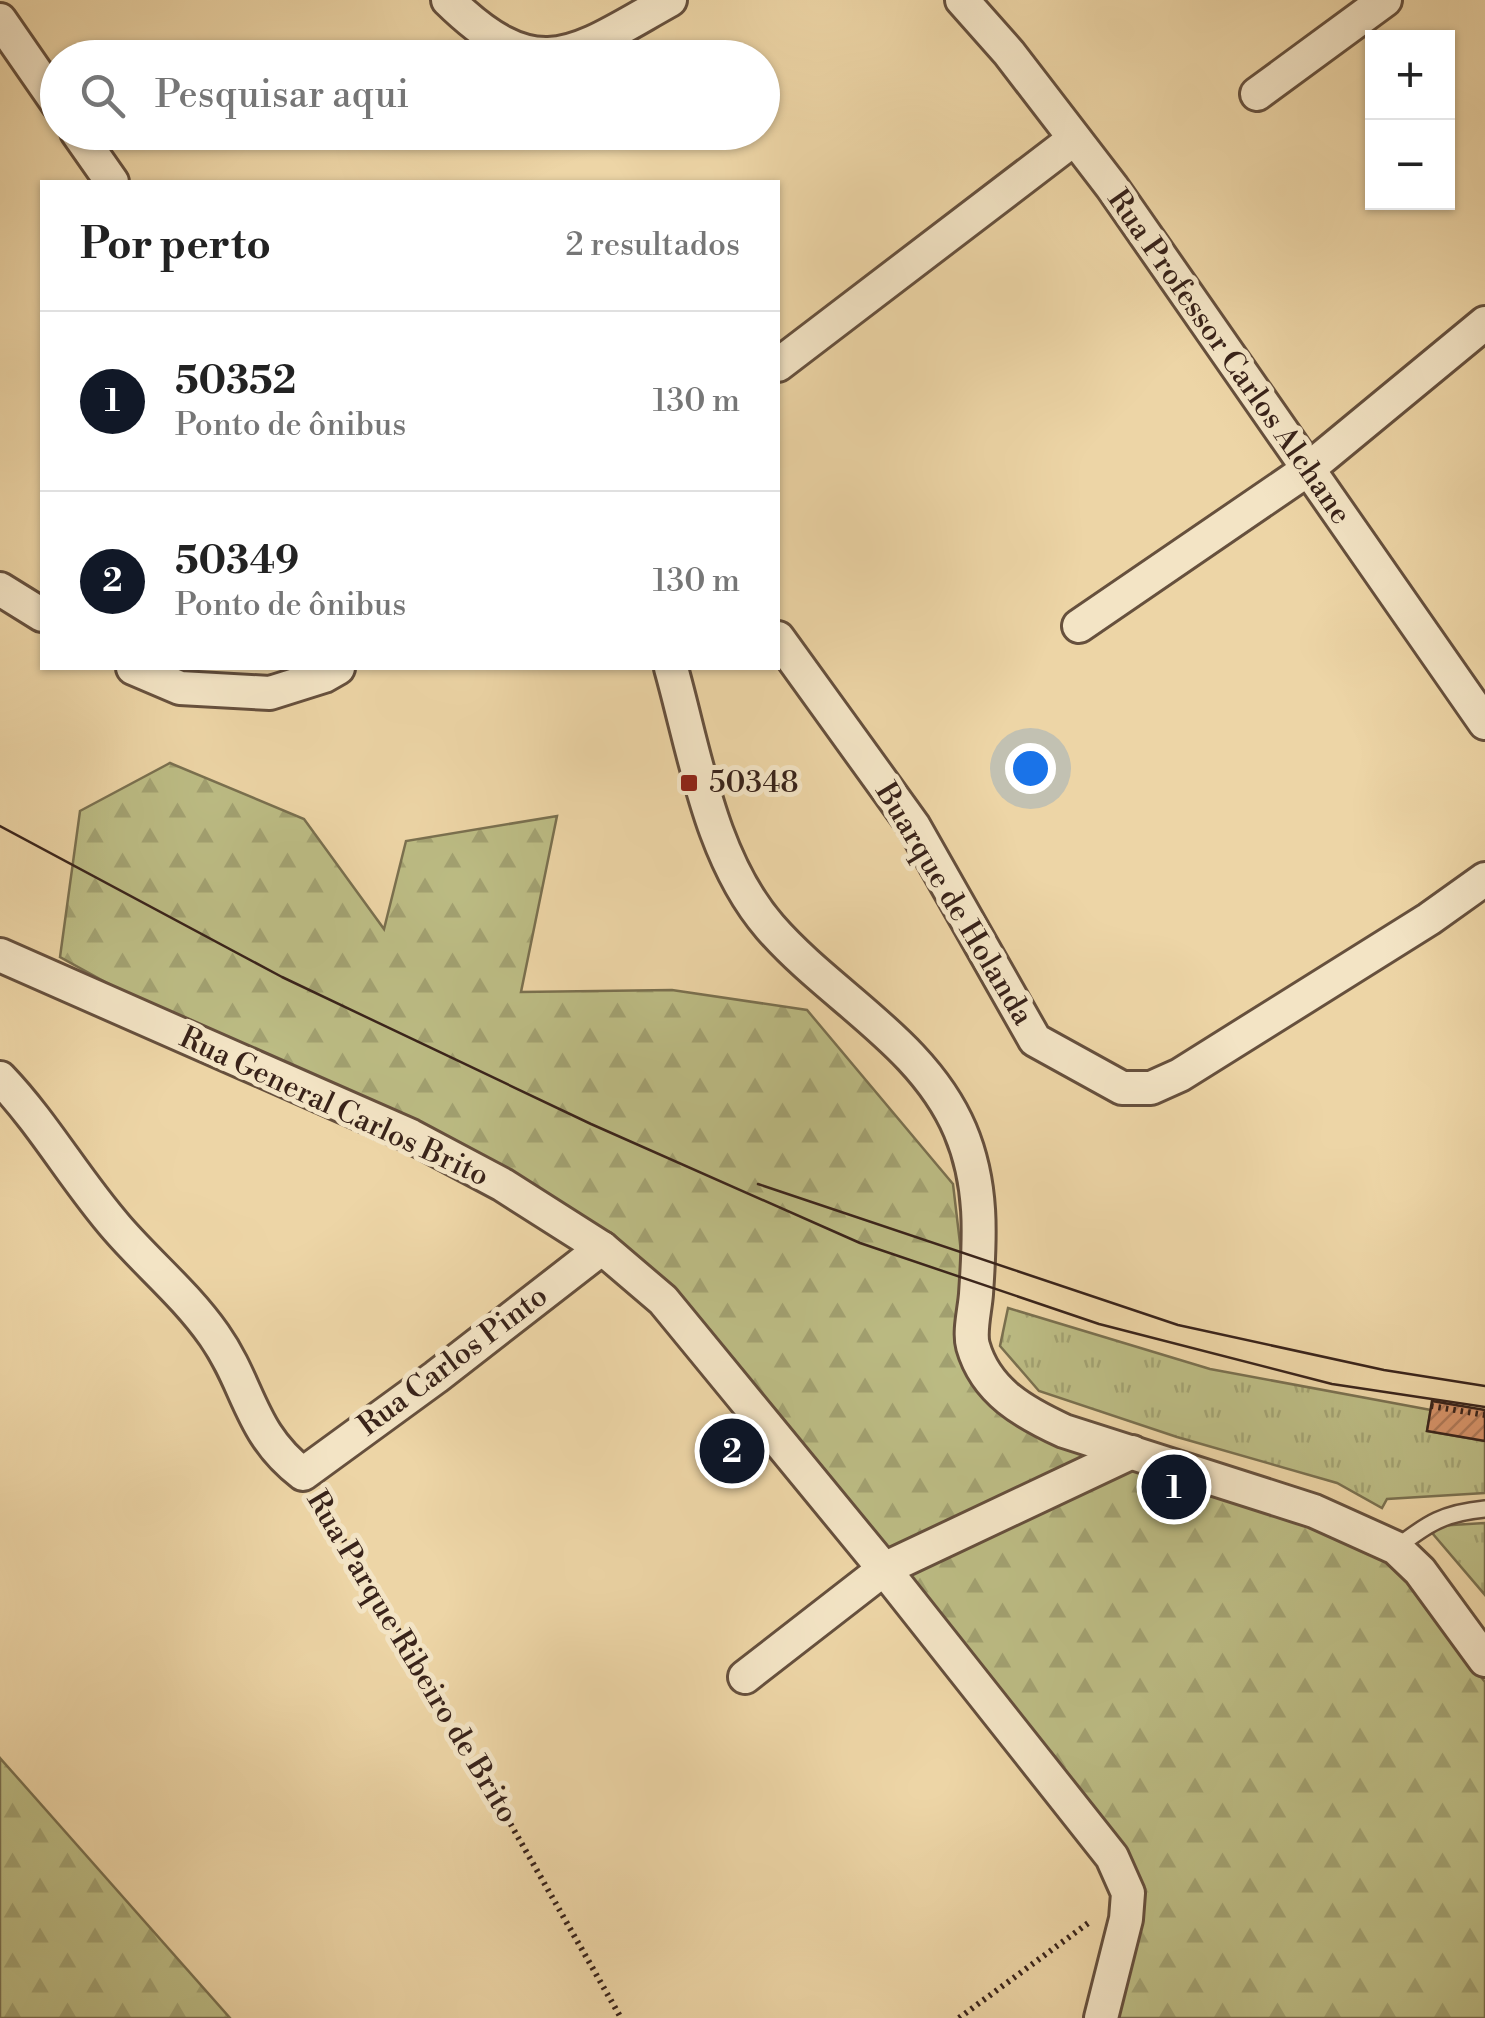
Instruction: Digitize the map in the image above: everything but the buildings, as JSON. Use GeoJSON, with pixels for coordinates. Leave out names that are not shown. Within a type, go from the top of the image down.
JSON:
{"type":"FeatureCollection","features":[{"type":"Feature","properties":{"kind":"street"},"geometry":{"type":"LineString","coordinates":[[448,0],[500,40]]}},
{"type":"Feature","properties":{"kind":"street"},"geometry":{"type":"LineString","coordinates":[[597,40],[670,0]]}},
{"type":"Feature","properties":{"kind":"street","name":"Rua Professor Carlos Alchane"},"geometry":{"type":"LineString","coordinates":[[962,0],[1009,53],[1112,187],[1485,723]]}},
{"type":"Feature","properties":{"kind":"street"},"geometry":{"type":"LineString","coordinates":[[1257,94],[1385,0]]}},
{"type":"Feature","properties":{"kind":"street"},"geometry":{"type":"LineString","coordinates":[[0,20],[40,78]]}},
{"type":"Feature","properties":{"kind":"street"},"geometry":{"type":"LineString","coordinates":[[780,364],[1074,139]]}},
{"type":"Feature","properties":{"kind":"street"},"geometry":{"type":"LineString","coordinates":[[90,150],[111,180]]}},
{"type":"Feature","properties":{"kind":"street"},"geometry":{"type":"LineString","coordinates":[[1079,626],[1306,470],[1485,323]]}},
{"type":"Feature","properties":{"kind":"street"},"geometry":{"type":"LineString","coordinates":[[0,589],[40,614]]}},
{"type":"Feature","properties":{"kind":"street","name":"Buarque de Holanda"},"geometry":{"type":"LineString","coordinates":[[780,641],[913,825],[1034,1040],[1122,1088],[1151,1088],[1180,1076],[1429,920],[1485,879]]}},
{"type":"Feature","properties":{"kind":"street"},"geometry":{"type":"LineString","coordinates":[[138,670],[180,688],[270,692],[334,670]]}},
{"type":"Feature","properties":{"kind":"street"},"geometry":{"type":"LineString","coordinates":[[672,670],[712,816],[736,878],[768,925],[808,967],[918,1064],[960,1130],[978,1182],[980,1234],[972,1344],[989,1380],[1004,1398],[1064,1431],[1314,1511],[1396,1548],[1420,1571],[1485,1660]]}},
{"type":"Feature","properties":{"kind":"street","name":"Rua General Carlos Brito"},"geometry":{"type":"LineString","coordinates":[[0,955],[411,1136],[503,1185],[602,1248],[663,1300],[884,1569]]}},
{"type":"Feature","properties":{"kind":"street","name":"Rua Parque Ribeiro de Brito"},"geometry":{"type":"LineString","coordinates":[[0,1078],[35,1117],[82,1186],[120,1232],[174,1284],[206,1323],[224,1349],[266,1437],[284,1460],[304,1474]]}},
{"type":"Feature","properties":{"kind":"street","name":"Rua Carlos Pinto"},"geometry":{"type":"LineString","coordinates":[[304,1474],[602,1248]]}},
{"type":"Feature","properties":{"kind":"street"},"geometry":{"type":"LineString","coordinates":[[745,1678],[884,1569],[1132,1452]]}},
{"type":"Feature","properties":{"kind":"street"},"geometry":{"type":"LineString","coordinates":[[884,1569],[1112,1858],[1128,1893],[1126,1919],[1100,2018]]}},
{"type":"Feature","properties":{"kind":"lane"},"geometry":{"type":"LineString","coordinates":[[1396,1548],[1438,1518],[1485,1509]]}},
{"type":"Feature","properties":{"kind":"path"},"geometry":{"type":"LineString","coordinates":[[1432,1406],[1485,1414]]}},
{"type":"Feature","properties":{"kind":"path","name":"Rua Parque Ribeiro de Brito"},"geometry":{"type":"LineString","coordinates":[[304,1474],[428,1679],[621,2018]]}},
{"type":"Feature","properties":{"kind":"path"},"geometry":{"type":"LineString","coordinates":[[959,2018],[1128,1893]]}},
{"type":"Feature","properties":{"kind":"green space"},"geometry":{"type":"Polygon","coordinates":[[[170,763],[304,819],[384,929],[406,841],[557,816],[521,992],[672,990],[807,1010],[953,1184],[972,1345],[1064,1431],[1370,1535],[1485,1682],[1485,2018],[1097,2018],[1128,1893],[629,1271],[60,957],[80,811],[170,763]]]}},
{"type":"Feature","properties":{"kind":"green space"},"geometry":{"type":"Polygon","coordinates":[[[1008,1308],[1210,1369],[1431,1410],[1427,1431],[1485,1441],[1485,1493],[1387,1499],[1382,1508],[1337,1483],[1177,1437],[1039,1391],[1000,1346],[1008,1308]]]}},
{"type":"Feature","properties":{"kind":"green space"},"geometry":{"type":"Polygon","coordinates":[[[1485,1523],[1485,1595],[1433,1534],[1436,1526],[1485,1523]]]}},
{"type":"Feature","properties":{"kind":"green space"},"geometry":{"type":"Polygon","coordinates":[[[0,1758],[230,2018],[0,2018],[0,1758]]]}},
{"type":"Feature","properties":{"kind":"tram line"},"geometry":{"type":"LineString","coordinates":[[0,826],[282,977],[591,1124],[860,1243],[1099,1324],[1332,1384],[1485,1407]]}},
{"type":"Feature","properties":{"kind":"tram line"},"geometry":{"type":"LineString","coordinates":[[758,1184],[1178,1325],[1384,1370],[1485,1386]]}},
{"type":"Feature","properties":{"kind":"place","name":"50348"},"geometry":{"type":"Point","coordinates":[689,783]}},
{"type":"Feature","properties":{"kind":"place","name":"50349"},"geometry":{"type":"Point","coordinates":[732,1451]}},
{"type":"Feature","properties":{"kind":"place","name":"50352"},"geometry":{"type":"Point","coordinates":[1174,1487]}}]}
